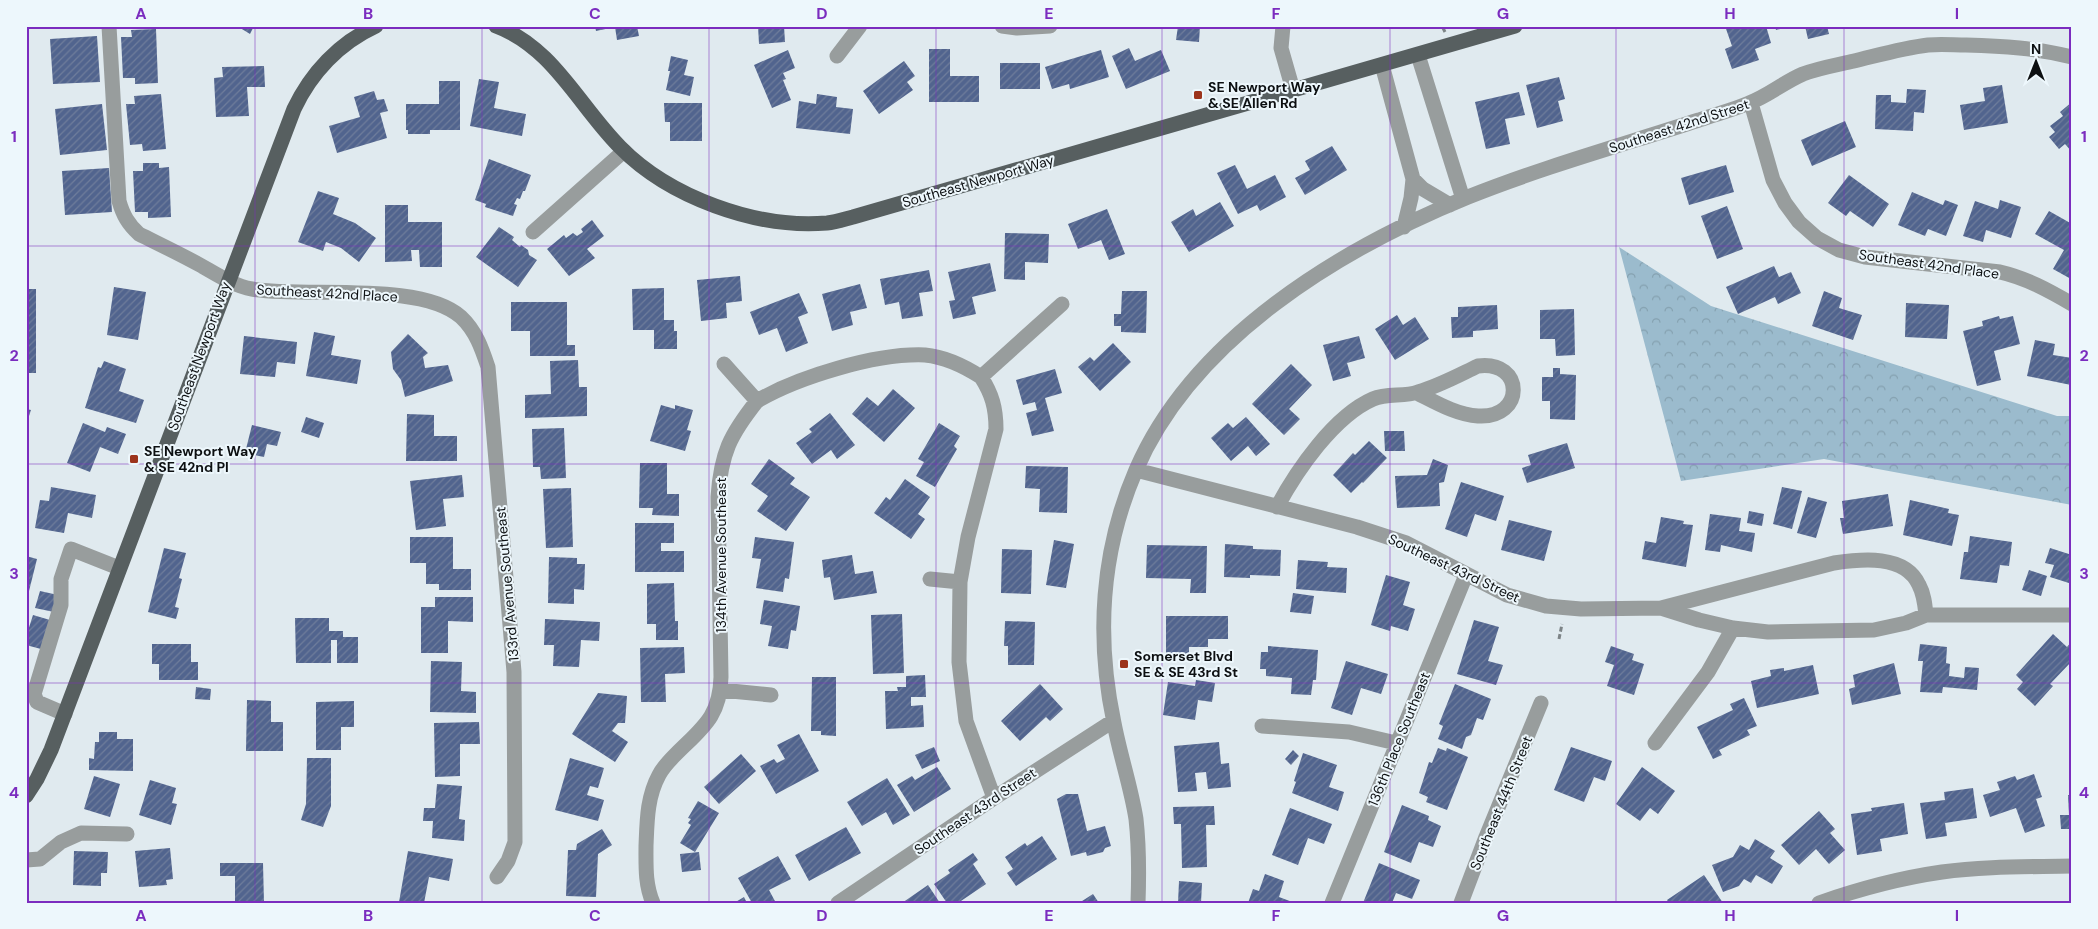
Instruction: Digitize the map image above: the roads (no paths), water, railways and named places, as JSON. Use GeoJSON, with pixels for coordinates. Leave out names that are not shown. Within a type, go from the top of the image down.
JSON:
{"type":"FeatureCollection","features":[{"type":"Feature","properties":{"kind":"main road","name":"Southeast Newport Way"},"geometry":{"type":"LineString","coordinates":[[26,796],[41,772],[65,714],[227,280],[302,91],[338,49],[362,32],[376,26]]}},
{"type":"Feature","properties":{"kind":"main road","name":"Southeast Newport Way"},"geometry":{"type":"LineString","coordinates":[[496,26],[527,43],[551,63],[624,151],[647,171],[675,189],[737,213],[768,220],[798,223],[828,223],[1515,26]]}},
{"type":"Feature","properties":{"kind":"street","name":"Southeast 42nd Place"},"geometry":{"type":"LineString","coordinates":[[109,26],[120,201],[122,214],[130,226],[139,234],[227,280],[251,289],[398,296],[425,299],[441,305]]}},
{"type":"Feature","properties":{"kind":"street"},"geometry":{"type":"LineString","coordinates":[[837,56],[860,26]]}},
{"type":"Feature","properties":{"kind":"street"},"geometry":{"type":"LineString","coordinates":[[1002,26],[1018,28],[1050,26]]}},
{"type":"Feature","properties":{"kind":"street"},"geometry":{"type":"LineString","coordinates":[[1283,26],[1282,48],[1293,90]]}},
{"type":"Feature","properties":{"kind":"street","name":"Southeast 42nd Street"},"geometry":{"type":"LineString","coordinates":[[1138,903],[1136,821],[1113,721],[1105,667],[1103,598],[1108,565],[1117,525],[1136,470],[1163,420],[1191,384],[1228,343],[1262,313],[1297,287],[1404,226],[1457,202],[1751,103],[1803,74],[1888,52],[1931,45],[2006,46],[2072,57]]}},
{"type":"Feature","properties":{"kind":"street"},"geometry":{"type":"LineString","coordinates":[[1418,55],[1457,202]]}},
{"type":"Feature","properties":{"kind":"street"},"geometry":{"type":"LineString","coordinates":[[1382,65],[1413,179],[1411,198],[1404,226]]}},
{"type":"Feature","properties":{"kind":"street","name":"Southeast 42nd Place"},"geometry":{"type":"LineString","coordinates":[[1751,103],[1773,180],[1785,203],[1799,222],[1817,238],[1839,250],[1865,257],[2000,272],[2020,277],[2072,304]]}},
{"type":"Feature","properties":{"kind":"street"},"geometry":{"type":"LineString","coordinates":[[533,232],[624,151]]}},
{"type":"Feature","properties":{"kind":"street"},"geometry":{"type":"LineString","coordinates":[[1413,179],[1423,189],[1457,202]]}},
{"type":"Feature","properties":{"kind":"street"},"geometry":{"type":"LineString","coordinates":[[982,377],[1062,304]]}},
{"type":"Feature","properties":{"kind":"street","name":"133rd Avenue Southeast"},"geometry":{"type":"LineString","coordinates":[[441,305],[460,317],[473,331],[482,348],[488,367],[514,672],[516,735],[515,842],[508,861],[497,877]]}},
{"type":"Feature","properties":{"kind":"street"},"geometry":{"type":"LineString","coordinates":[[724,364],[757,401],[777,389],[846,366],[907,356],[945,359],[962,365],[982,377],[991,393],[996,412],[996,429],[968,537],[960,582],[959,662],[966,722],[994,798]]}},
{"type":"Feature","properties":{"kind":"street"},"geometry":{"type":"LineString","coordinates":[[1277,507],[1302,466],[1340,423],[1357,407],[1375,398],[1394,394],[1417,393],[1478,366],[1487,365],[1496,366],[1507,372],[1512,380],[1514,394],[1510,403],[1501,412],[1493,416],[1476,416],[1460,412],[1417,393]]}},
{"type":"Feature","properties":{"kind":"street","name":"134th Avenue Southeast"},"geometry":{"type":"LineString","coordinates":[[653,903],[649,894],[646,873],[649,799],[660,773],[712,718],[721,690],[718,497],[720,476],[729,440],[757,401]]}},
{"type":"Feature","properties":{"kind":"street","name":"Southeast 43rd Street"},"geometry":{"type":"LineString","coordinates":[[1136,470],[1357,527],[1406,543],[1506,595],[1546,606],[1581,609],[1660,608],[1834,562],[1856,559],[1896,564],[1911,572],[1919,584],[1926,615]]}},
{"type":"Feature","properties":{"kind":"street"},"geometry":{"type":"LineString","coordinates":[[65,714],[37,702],[34,694],[61,605],[61,579],[71,549],[120,568]]}},
{"type":"Feature","properties":{"kind":"street","name":"136th Place Southeast"},"geometry":{"type":"LineString","coordinates":[[1332,903],[1466,575]]}},
{"type":"Feature","properties":{"kind":"street"},"geometry":{"type":"LineString","coordinates":[[930,579],[960,582]]}},
{"type":"Feature","properties":{"kind":"street","name":"Southeast 43rd Street"},"geometry":{"type":"LineString","coordinates":[[1660,608],[1733,628],[1768,632],[1874,630],[1906,623],[1926,615],[2072,615]]}},
{"type":"Feature","properties":{"kind":"street"},"geometry":{"type":"LineString","coordinates":[[1655,743],[1708,672],[1733,628]]}},
{"type":"Feature","properties":{"kind":"street"},"geometry":{"type":"LineString","coordinates":[[721,690],[771,695]]}},
{"type":"Feature","properties":{"kind":"street","name":"Southeast 44th Street"},"geometry":{"type":"LineString","coordinates":[[1461,903],[1541,703]]}},
{"type":"Feature","properties":{"kind":"street","name":"Southeast 43rd Street"},"geometry":{"type":"LineString","coordinates":[[838,903],[1113,721]]}},
{"type":"Feature","properties":{"kind":"street"},"geometry":{"type":"LineString","coordinates":[[1262,726],[1349,732],[1396,743]]}},
{"type":"Feature","properties":{"kind":"street"},"geometry":{"type":"LineString","coordinates":[[26,860],[40,859],[61,842],[81,833],[127,834]]}},
{"type":"Feature","properties":{"kind":"street"},"geometry":{"type":"LineString","coordinates":[[1819,903],[1848,893],[1899,880],[1943,872],[2072,866]]}},
{"type":"Feature","properties":{"kind":"place","name":"SE Newport Way & SE Allen Rd"},"geometry":{"type":"Point","coordinates":[1198,95]}},
{"type":"Feature","properties":{"kind":"place","name":"SE Newport Way & SE 42nd Pl"},"geometry":{"type":"Point","coordinates":[134,459]}},
{"type":"Feature","properties":{"kind":"place","name":"Somerset Blvd SE & SE 43rd St"},"geometry":{"type":"Point","coordinates":[1124,664]}}]}
